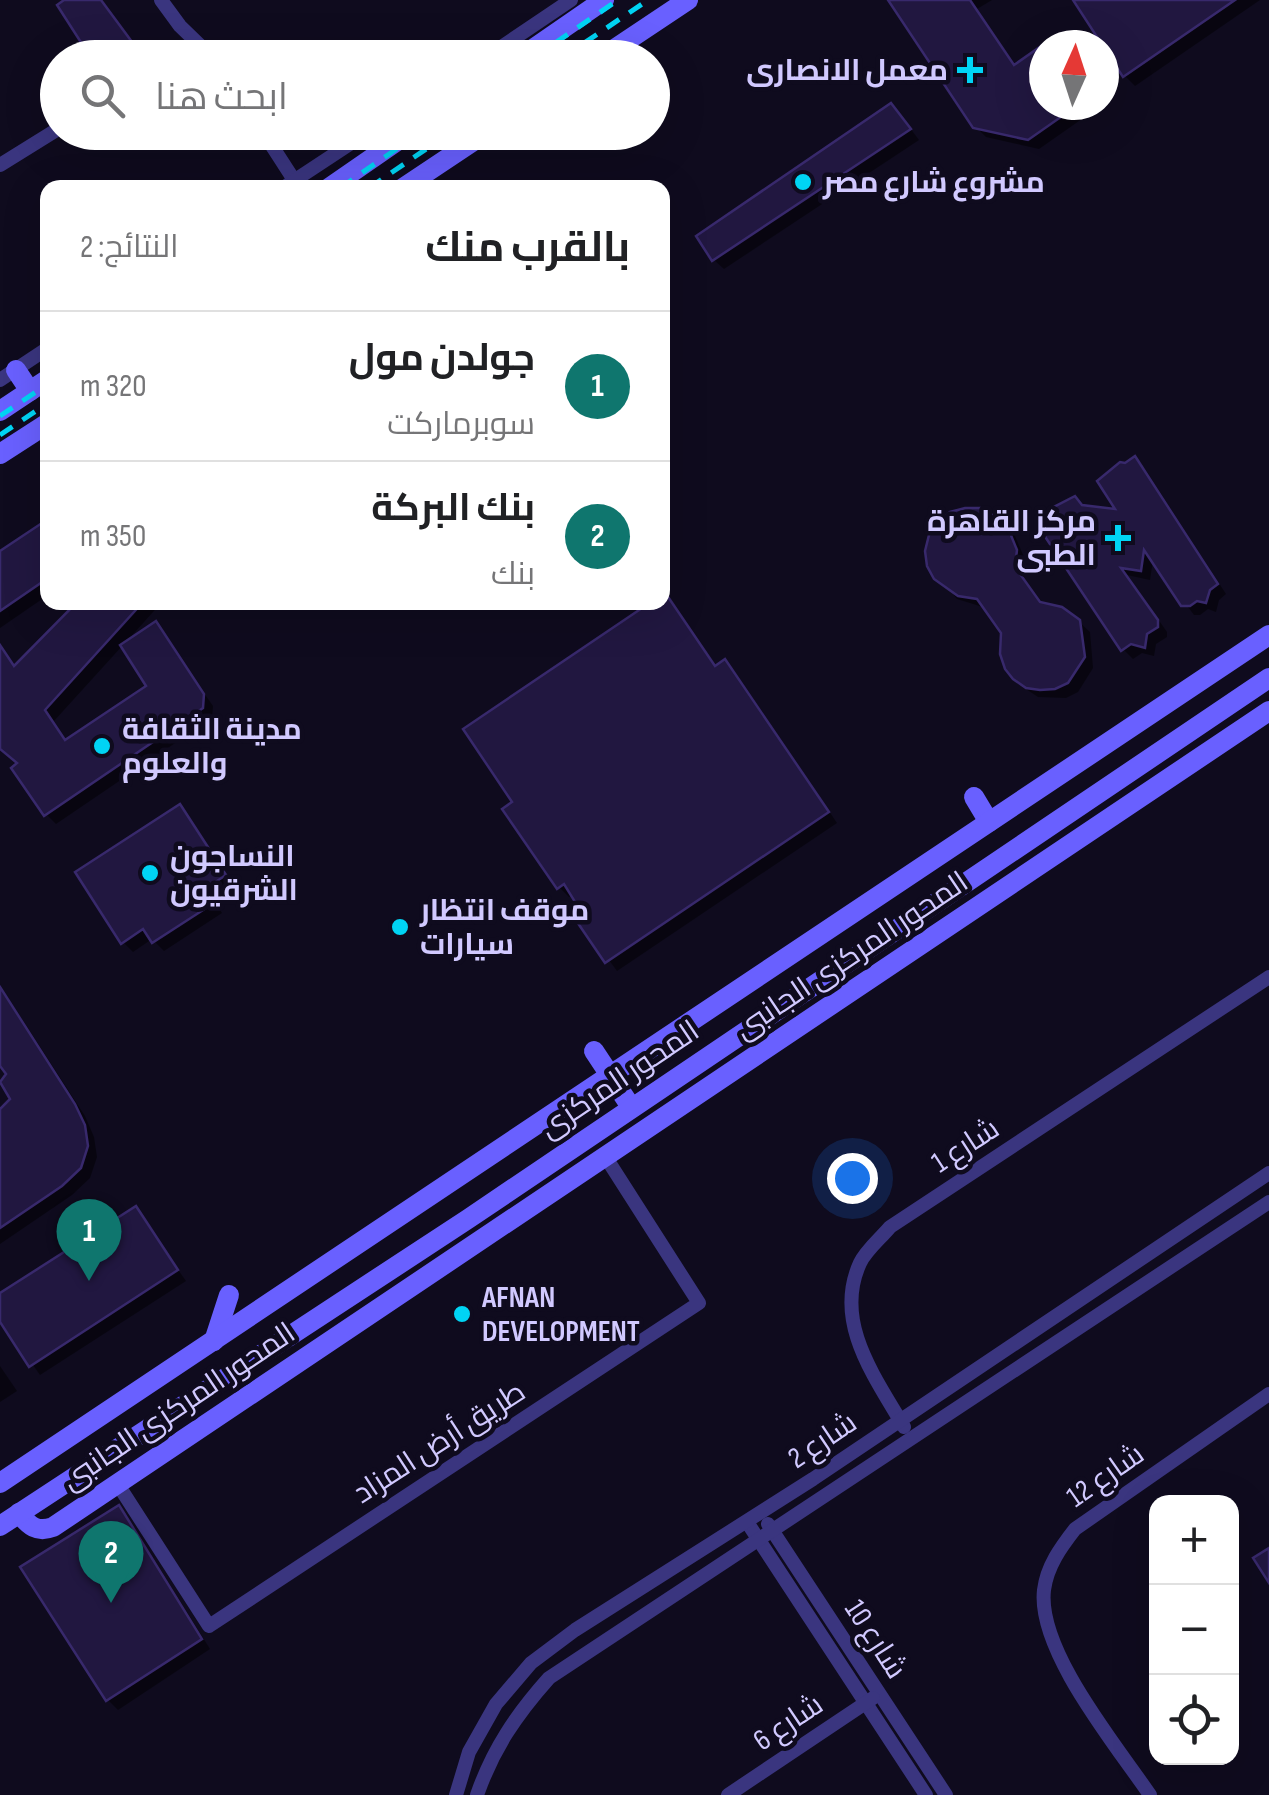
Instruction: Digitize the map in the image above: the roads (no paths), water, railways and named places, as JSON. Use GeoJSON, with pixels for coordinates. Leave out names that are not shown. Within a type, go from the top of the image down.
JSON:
{"type":"FeatureCollection","features":[{"type":"Feature","properties":{"kind":"main road"},"geometry":{"type":"LineString","coordinates":[[546,40],[604,0]]}},
{"type":"Feature","properties":{"kind":"main road"},"geometry":{"type":"LineString","coordinates":[[628,40],[688,0]]}},
{"type":"Feature","properties":{"kind":"main road"},"geometry":{"type":"LineString","coordinates":[[341,180],[384,150]]}},
{"type":"Feature","properties":{"kind":"main road"},"geometry":{"type":"LineString","coordinates":[[415,180],[460,150]]}},
{"type":"Feature","properties":{"kind":"main road"},"geometry":{"type":"LineString","coordinates":[[8,375],[39,385]]}},
{"type":"Feature","properties":{"kind":"main road"},"geometry":{"type":"LineString","coordinates":[[0,411],[39,385]]}},
{"type":"Feature","properties":{"kind":"main road"},"geometry":{"type":"LineString","coordinates":[[0,454],[40,428]]}},
{"type":"Feature","properties":{"kind":"main road","name":"المحور المركزى"},"geometry":{"type":"LineString","coordinates":[[0,1483],[1269,635]]}},
{"type":"Feature","properties":{"kind":"main road","name":"المحور المركزى"},"geometry":{"type":"LineString","coordinates":[[0,1526],[458,1225],[1269,678]]}},
{"type":"Feature","properties":{"kind":"main road","name":"المحور المركزى الجانبى"},"geometry":{"type":"LineString","coordinates":[[19,1513],[32,1527],[46,1530],[1269,712]]}},
{"type":"Feature","properties":{"kind":"main road"},"geometry":{"type":"LineString","coordinates":[[974,798],[989,822]]}},
{"type":"Feature","properties":{"kind":"main road"},"geometry":{"type":"LineString","coordinates":[[956,845],[955,860],[965,868],[1000,861]]}},
{"type":"Feature","properties":{"kind":"main road"},"geometry":{"type":"LineString","coordinates":[[866,903],[902,895],[911,904],[910,919]]}},
{"type":"Feature","properties":{"kind":"main road"},"geometry":{"type":"LineString","coordinates":[[594,1051],[631,1106]]}},
{"type":"Feature","properties":{"kind":"main road"},"geometry":{"type":"LineString","coordinates":[[457,1256],[458,1225]]}},
{"type":"Feature","properties":{"kind":"main road"},"geometry":{"type":"LineString","coordinates":[[214,1341],[228,1295]]}},
{"type":"Feature","properties":{"kind":"street"},"geometry":{"type":"LineString","coordinates":[[161,0],[194,40]]}},
{"type":"Feature","properties":{"kind":"street"},"geometry":{"type":"LineString","coordinates":[[512,40],[572,0]]}},
{"type":"Feature","properties":{"kind":"street"},"geometry":{"type":"LineString","coordinates":[[0,165],[40,141]]}},
{"type":"Feature","properties":{"kind":"street"},"geometry":{"type":"LineString","coordinates":[[272,150],[287,180]]}},
{"type":"Feature","properties":{"kind":"street"},"geometry":{"type":"LineString","coordinates":[[295,180],[341,150]]}},
{"type":"Feature","properties":{"kind":"street"},"geometry":{"type":"LineString","coordinates":[[8,375],[40,353]]}},
{"type":"Feature","properties":{"kind":"street","name":"شارع 1"},"geometry":{"type":"LineString","coordinates":[[910,1439],[859,1348],[850,1304],[861,1260],[890,1227],[1269,978]]}},
{"type":"Feature","properties":{"kind":"street","name":"طريق أرض المزاد"},"geometry":{"type":"LineString","coordinates":[[117,1483],[209,1626],[700,1303],[605,1156]]}},
{"type":"Feature","properties":{"kind":"street","name":"شارع 2"},"geometry":{"type":"LineString","coordinates":[[456,1795],[469,1752],[496,1704],[531,1663],[575,1630],[754,1518],[1269,1173]]}},
{"type":"Feature","properties":{"kind":"street","name":"شارع 2"},"geometry":{"type":"LineString","coordinates":[[477,1795],[489,1760],[515,1716],[549,1678],[1269,1202]]}},
{"type":"Feature","properties":{"kind":"street","name":"شارع 12"},"geometry":{"type":"LineString","coordinates":[[1150,1795],[1058,1657],[1044,1624],[1044,1590],[1054,1556],[1075,1528],[1269,1394]]}},
{"type":"Feature","properties":{"kind":"street","name":"شارع 10"},"geometry":{"type":"LineString","coordinates":[[754,1518],[772,1530],[946,1795]]}},
{"type":"Feature","properties":{"kind":"street","name":"شارع 10"},"geometry":{"type":"LineString","coordinates":[[754,1518],[758,1539],[926,1795]]}},
{"type":"Feature","properties":{"kind":"street","name":"شارع 6"},"geometry":{"type":"LineString","coordinates":[[728,1795],[879,1694]]}},
{"type":"Feature","properties":{"kind":"street"},"geometry":{"type":"LineString","coordinates":[[469,1752],[489,1760]]}},
{"type":"Feature","properties":{"kind":"railway"},"geometry":{"type":"LineString","coordinates":[[559,40],[618,0]]}},
{"type":"Feature","properties":{"kind":"railway"},"geometry":{"type":"LineString","coordinates":[[589,40],[648,0]]}},
{"type":"Feature","properties":{"kind":"railway"},"geometry":{"type":"LineString","coordinates":[[352,180],[395,150]]}},
{"type":"Feature","properties":{"kind":"railway"},"geometry":{"type":"LineString","coordinates":[[381,180],[425,150]]}},
{"type":"Feature","properties":{"kind":"railway"},"geometry":{"type":"LineString","coordinates":[[0,416],[40,389]]}},
{"type":"Feature","properties":{"kind":"railway"},"geometry":{"type":"LineString","coordinates":[[0,435],[40,408]]}},
{"type":"Feature","properties":{"kind":"place","name":"معمل الانصارى"},"geometry":{"type":"Point","coordinates":[970,70]}},
{"type":"Feature","properties":{"kind":"place","name":"مشروع شارع مصر"},"geometry":{"type":"Point","coordinates":[803,182]}},
{"type":"Feature","properties":{"kind":"place","name":"مركز القاهرة الطبى"},"geometry":{"type":"Point","coordinates":[1118,538]}},
{"type":"Feature","properties":{"kind":"place","name":"مدينة الثقافة والعلوم"},"geometry":{"type":"Point","coordinates":[102,746]}},
{"type":"Feature","properties":{"kind":"place","name":"النساجون الشرقيون"},"geometry":{"type":"Point","coordinates":[150,873]}},
{"type":"Feature","properties":{"kind":"place","name":"موقف انتظار سيارات"},"geometry":{"type":"Point","coordinates":[400,927]}},
{"type":"Feature","properties":{"kind":"place","name":"جولدن مول"},"geometry":{"type":"Point","coordinates":[89,1281]}},
{"type":"Feature","properties":{"kind":"place","name":"AFNAN DEVELOPMENT"},"geometry":{"type":"Point","coordinates":[462,1314]}},
{"type":"Feature","properties":{"kind":"place","name":"بنك البركة"},"geometry":{"type":"Point","coordinates":[111,1603]}}]}
